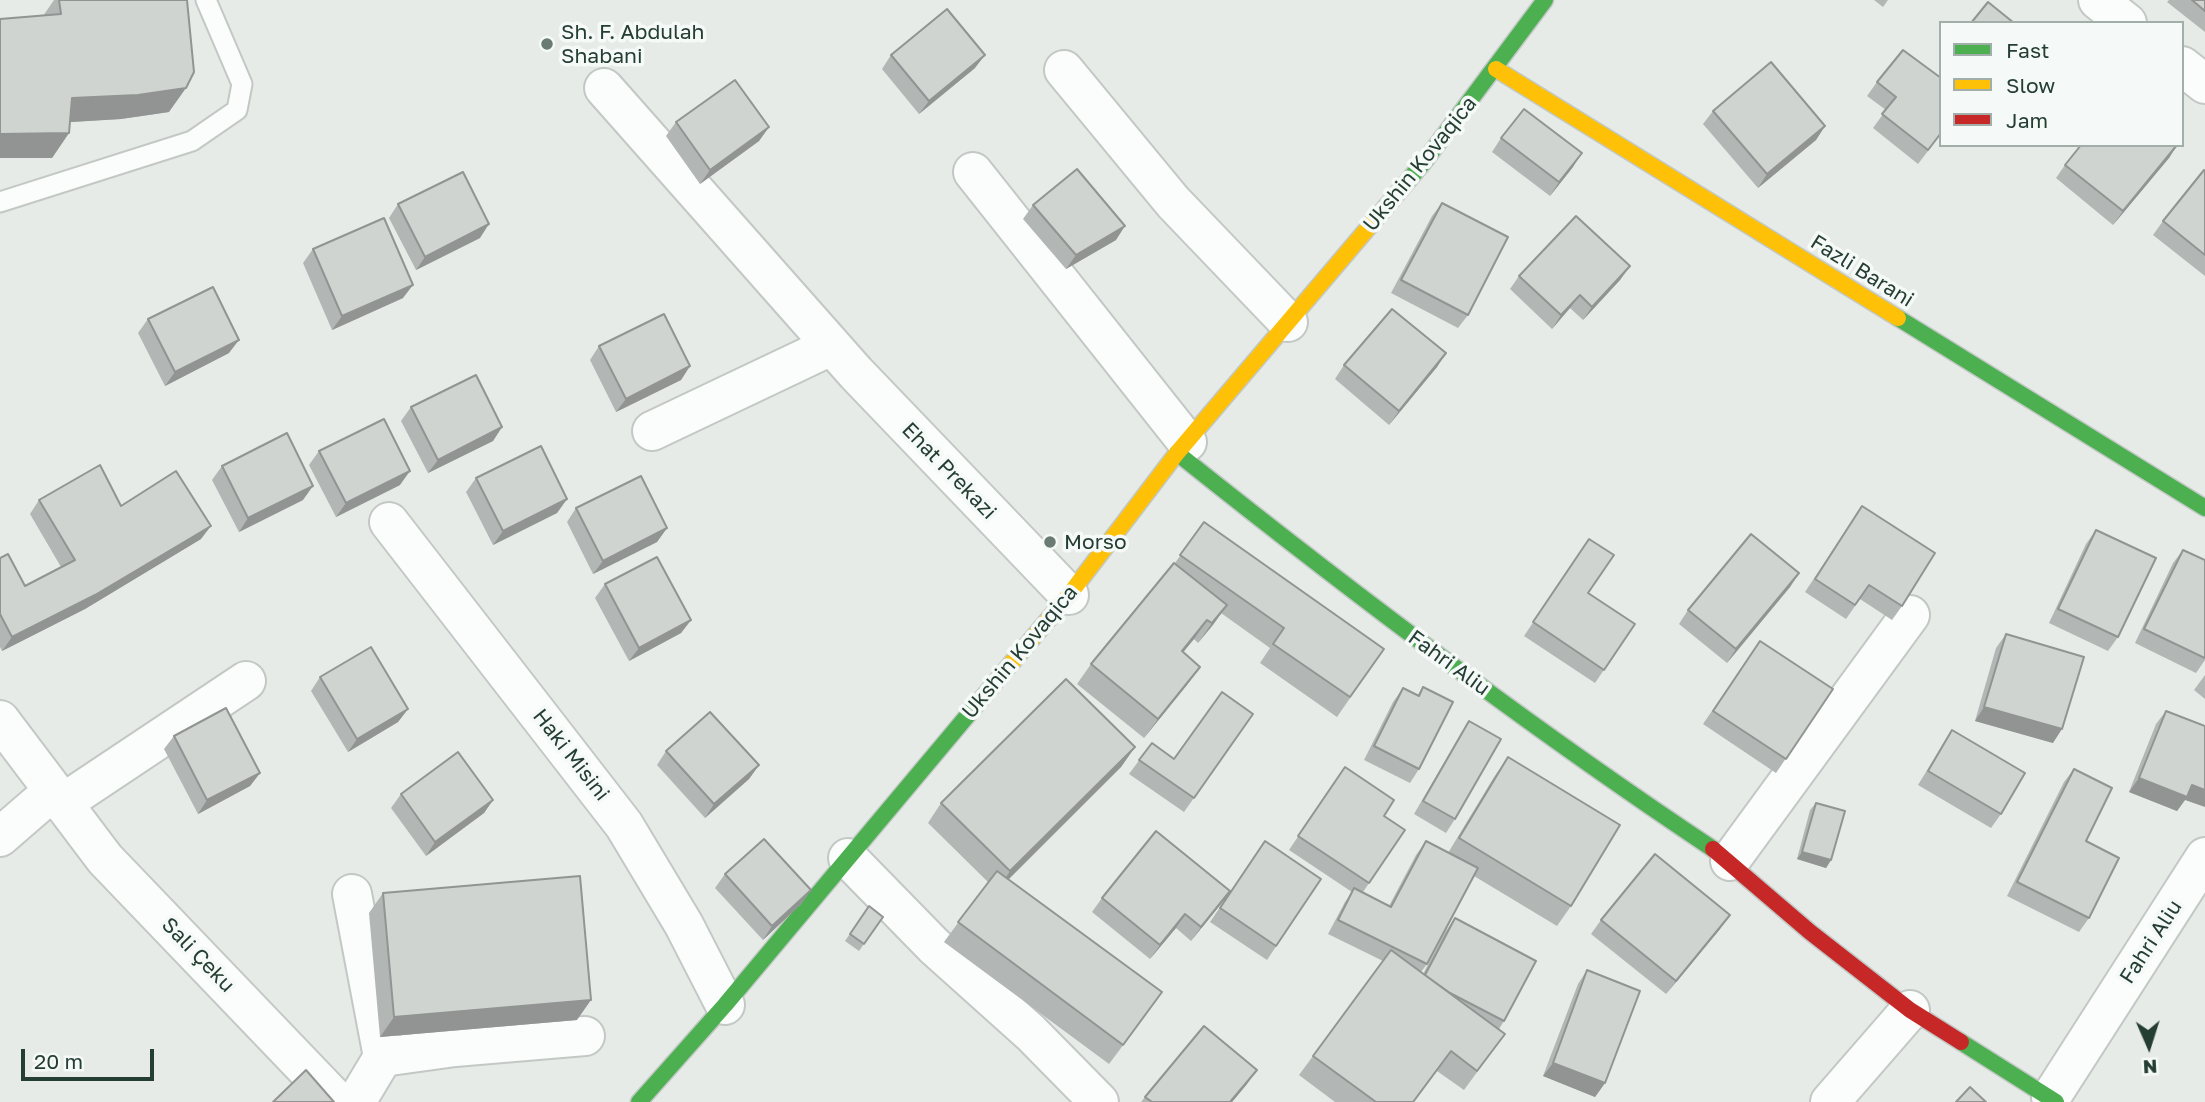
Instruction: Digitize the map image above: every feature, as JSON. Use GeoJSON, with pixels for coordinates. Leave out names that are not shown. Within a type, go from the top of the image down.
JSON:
{"type":"FeatureCollection","features":[{"type":"Feature","properties":{"kind":"street","name":"Ukshin Kovaqica"},"geometry":{"type":"LineString","coordinates":[[639,1102],[725,1005],[1069,595],[1182,447],[1424,162],[1545,0]]}},
{"type":"Feature","properties":{"kind":"street"},"geometry":{"type":"LineString","coordinates":[[2098,0],[2124,21]]}},
{"type":"Feature","properties":{"kind":"street"},"geometry":{"type":"LineString","coordinates":[[2184,68],[2205,84]]}},
{"type":"Feature","properties":{"kind":"street","name":"Fazli Barani"},"geometry":{"type":"LineString","coordinates":[[1496,69],[2205,508]]}},
{"type":"Feature","properties":{"kind":"street"},"geometry":{"type":"LineString","coordinates":[[1064,70],[1173,202],[1288,322]]}},
{"type":"Feature","properties":{"kind":"street","name":"Ehat Prekazi"},"geometry":{"type":"LineString","coordinates":[[604,88],[831,346],[1069,595]]}},
{"type":"Feature","properties":{"kind":"street"},"geometry":{"type":"LineString","coordinates":[[973,172],[1182,447]]}},
{"type":"Feature","properties":{"kind":"street"},"geometry":{"type":"LineString","coordinates":[[652,431],[831,346]]}},
{"type":"Feature","properties":{"kind":"street","name":"Fahri Aliu"},"geometry":{"type":"LineString","coordinates":[[1182,447],[1346,587],[1619,787],[1730,862],[1810,932],[1910,1010],[2053,1100],[2205,857]]}},
{"type":"Feature","properties":{"kind":"street","name":"Haki Misini"},"geometry":{"type":"LineString","coordinates":[[389,522],[624,825],[684,925],[725,1005]]}},
{"type":"Feature","properties":{"kind":"street"},"geometry":{"type":"LineString","coordinates":[[1730,862],[1910,615]]}},
{"type":"Feature","properties":{"kind":"street"},"geometry":{"type":"LineString","coordinates":[[0,837],[58,797],[246,681]]}},
{"type":"Feature","properties":{"kind":"street","name":"Sali Çeku"},"geometry":{"type":"LineString","coordinates":[[0,720],[105,859],[338,1102]]}},
{"type":"Feature","properties":{"kind":"street"},"geometry":{"type":"LineString","coordinates":[[848,858],[934,946],[1031,1033],[1099,1102]]}},
{"type":"Feature","properties":{"kind":"street"},"geometry":{"type":"LineString","coordinates":[[352,894],[383,1056],[356,1102]]}},
{"type":"Feature","properties":{"kind":"street"},"geometry":{"type":"LineString","coordinates":[[1830,1102],[1910,1010]]}},
{"type":"Feature","properties":{"kind":"street"},"geometry":{"type":"LineString","coordinates":[[383,1056],[585,1036]]}},
{"type":"Feature","properties":{"kind":"lane"},"geometry":{"type":"LineString","coordinates":[[0,202],[192,141],[237,110],[242,84],[206,0]]}},
{"type":"Feature","properties":{"kind":"building"},"geometry":{"type":"Polygon","coordinates":[[[59,0],[187,0],[194,72],[186,88],[138,95],[72,98],[69,133],[0,134],[0,19],[61,14],[59,0]]]}},
{"type":"Feature","properties":{"kind":"building"},"geometry":{"type":"Polygon","coordinates":[[[2192,0],[2205,0],[2205,11],[2192,0]]]}},
{"type":"Feature","properties":{"kind":"building"},"geometry":{"type":"Polygon","coordinates":[[[1988,2],[2012,21],[1973,21],[1988,2]]]}},
{"type":"Feature","properties":{"kind":"building"},"geometry":{"type":"Polygon","coordinates":[[[947,9],[985,55],[929,101],[891,55],[947,9]]]}},
{"type":"Feature","properties":{"kind":"building"},"geometry":{"type":"Polygon","coordinates":[[[1903,50],[1939,77],[1939,136],[1928,150],[1882,114],[1896,97],[1877,82],[1903,50]]]}},
{"type":"Feature","properties":{"kind":"building"},"geometry":{"type":"Polygon","coordinates":[[[1771,62],[1825,126],[1767,174],[1713,111],[1771,62]]]}},
{"type":"Feature","properties":{"kind":"building"},"geometry":{"type":"Polygon","coordinates":[[[735,80],[769,127],[710,170],[676,122],[735,80]]]}},
{"type":"Feature","properties":{"kind":"building"},"geometry":{"type":"Polygon","coordinates":[[[1524,109],[1582,153],[1559,182],[1501,138],[1524,109]]]}},
{"type":"Feature","properties":{"kind":"building"},"geometry":{"type":"Polygon","coordinates":[[[2079,147],[2175,147],[2123,211],[2065,165],[2079,147]]]}},
{"type":"Feature","properties":{"kind":"building"},"geometry":{"type":"Polygon","coordinates":[[[1077,169],[1125,226],[1076,255],[1033,205],[1077,169]]]}},
{"type":"Feature","properties":{"kind":"building"},"geometry":{"type":"Polygon","coordinates":[[[2205,171],[2205,255],[2163,221],[2205,171]]]}},
{"type":"Feature","properties":{"kind":"building"},"geometry":{"type":"Polygon","coordinates":[[[463,172],[489,224],[425,257],[398,204],[463,172]]]}},
{"type":"Feature","properties":{"kind":"building"},"geometry":{"type":"Polygon","coordinates":[[[1442,203],[1508,237],[1468,315],[1401,280],[1442,203]]]}},
{"type":"Feature","properties":{"kind":"building"},"geometry":{"type":"Polygon","coordinates":[[[1576,216],[1630,266],[1592,307],[1580,295],[1561,315],[1519,276],[1576,216]]]}},
{"type":"Feature","properties":{"kind":"building"},"geometry":{"type":"Polygon","coordinates":[[[384,218],[413,285],[342,316],[313,249],[384,218]]]}},
{"type":"Feature","properties":{"kind":"building"},"geometry":{"type":"Polygon","coordinates":[[[213,287],[239,340],[175,372],[148,319],[213,287]]]}},
{"type":"Feature","properties":{"kind":"building"},"geometry":{"type":"Polygon","coordinates":[[[1392,309],[1446,353],[1399,411],[1344,365],[1392,309]]]}},
{"type":"Feature","properties":{"kind":"building"},"geometry":{"type":"Polygon","coordinates":[[[664,314],[690,366],[626,399],[599,346],[664,314]]]}},
{"type":"Feature","properties":{"kind":"building"},"geometry":{"type":"Polygon","coordinates":[[[476,375],[502,427],[438,460],[411,407],[476,375]]]}},
{"type":"Feature","properties":{"kind":"building"},"geometry":{"type":"Polygon","coordinates":[[[384,419],[410,471],[346,503],[319,451],[384,419]]]}},
{"type":"Feature","properties":{"kind":"building"},"geometry":{"type":"Polygon","coordinates":[[[287,433],[313,486],[248,518],[222,466],[287,433]]]}},
{"type":"Feature","properties":{"kind":"building"},"geometry":{"type":"Polygon","coordinates":[[[541,446],[567,499],[503,531],[476,478],[541,446]]]}},
{"type":"Feature","properties":{"kind":"building"},"geometry":{"type":"Polygon","coordinates":[[[100,465],[121,506],[176,471],[211,526],[95,595],[12,637],[0,614],[0,558],[8,554],[25,586],[75,560],[39,500],[100,465]]]}},
{"type":"Feature","properties":{"kind":"building"},"geometry":{"type":"Polygon","coordinates":[[[641,476],[667,528],[603,561],[576,508],[641,476]]]}},
{"type":"Feature","properties":{"kind":"building"},"geometry":{"type":"Polygon","coordinates":[[[1862,506],[1935,553],[1902,606],[1869,585],[1855,605],[1815,579],[1862,506]]]}},
{"type":"Feature","properties":{"kind":"building"},"geometry":{"type":"Polygon","coordinates":[[[1204,522],[1384,649],[1350,697],[1273,644],[1284,628],[1180,555],[1204,522]]]}},
{"type":"Feature","properties":{"kind":"building"},"geometry":{"type":"Polygon","coordinates":[[[2096,530],[2156,558],[2118,637],[2058,609],[2096,530]]]}},
{"type":"Feature","properties":{"kind":"building"},"geometry":{"type":"Polygon","coordinates":[[[1751,534],[1799,573],[1736,649],[1688,610],[1751,534]]]}},
{"type":"Feature","properties":{"kind":"building"},"geometry":{"type":"Polygon","coordinates":[[[1589,539],[1614,555],[1588,593],[1635,624],[1604,670],[1533,622],[1589,539]]]}},
{"type":"Feature","properties":{"kind":"building"},"geometry":{"type":"Polygon","coordinates":[[[2183,550],[2205,560],[2205,658],[2144,629],[2183,550]]]}},
{"type":"Feature","properties":{"kind":"building"},"geometry":{"type":"Polygon","coordinates":[[[657,557],[691,620],[639,648],[605,584],[657,557]]]}},
{"type":"Feature","properties":{"kind":"building"},"geometry":{"type":"Polygon","coordinates":[[[1174,563],[1227,605],[1212,623],[1207,620],[1182,651],[1200,667],[1158,719],[1091,664],[1174,563]]]}},
{"type":"Feature","properties":{"kind":"building"},"geometry":{"type":"Polygon","coordinates":[[[2006,634],[2084,657],[2062,729],[1984,707],[2006,634]]]}},
{"type":"Feature","properties":{"kind":"building"},"geometry":{"type":"Polygon","coordinates":[[[1760,641],[1833,689],[1786,759],[1713,711],[1760,641]]]}},
{"type":"Feature","properties":{"kind":"building"},"geometry":{"type":"Polygon","coordinates":[[[371,647],[408,709],[357,739],[320,677],[371,647]]]}},
{"type":"Feature","properties":{"kind":"building"},"geometry":{"type":"Polygon","coordinates":[[[1066,679],[1135,747],[1010,871],[941,803],[1066,679]]]}},
{"type":"Feature","properties":{"kind":"building"},"geometry":{"type":"Polygon","coordinates":[[[1423,687],[1453,702],[1419,769],[1374,746],[1403,688],[1419,696],[1423,687]]]}},
{"type":"Feature","properties":{"kind":"building"},"geometry":{"type":"Polygon","coordinates":[[[1222,692],[1253,714],[1194,798],[1139,760],[1152,743],[1174,759],[1222,692]]]}},
{"type":"Feature","properties":{"kind":"building"},"geometry":{"type":"Polygon","coordinates":[[[226,708],[260,773],[207,800],[174,736],[226,708]]]}},
{"type":"Feature","properties":{"kind":"building"},"geometry":{"type":"Polygon","coordinates":[[[2166,711],[2205,726],[2205,790],[2192,785],[2187,797],[2139,778],[2166,711]]]}},
{"type":"Feature","properties":{"kind":"building"},"geometry":{"type":"Polygon","coordinates":[[[710,712],[759,765],[714,804],[666,751],[710,712]]]}},
{"type":"Feature","properties":{"kind":"building"},"geometry":{"type":"Polygon","coordinates":[[[1469,721],[1501,739],[1455,819],[1423,801],[1469,721]]]}},
{"type":"Feature","properties":{"kind":"building"},"geometry":{"type":"Polygon","coordinates":[[[1952,730],[2025,773],[2001,814],[1928,771],[1952,730]]]}},
{"type":"Feature","properties":{"kind":"building"},"geometry":{"type":"Polygon","coordinates":[[[458,752],[493,800],[435,842],[401,794],[458,752]]]}},
{"type":"Feature","properties":{"kind":"building"},"geometry":{"type":"Polygon","coordinates":[[[1508,757],[1620,825],[1571,906],[1459,838],[1508,757]]]}},
{"type":"Feature","properties":{"kind":"building"},"geometry":{"type":"Polygon","coordinates":[[[1345,767],[1394,800],[1384,816],[1405,830],[1369,883],[1298,836],[1345,767]]]}},
{"type":"Feature","properties":{"kind":"building"},"geometry":{"type":"Polygon","coordinates":[[[2074,769],[2112,788],[2086,841],[2119,858],[2089,918],[2017,882],[2074,769]]]}},
{"type":"Feature","properties":{"kind":"building"},"geometry":{"type":"Polygon","coordinates":[[[1816,803],[1845,811],[1831,860],[1802,852],[1816,803]]]}},
{"type":"Feature","properties":{"kind":"building"},"geometry":{"type":"Polygon","coordinates":[[[1156,831],[1230,891],[1201,927],[1185,914],[1160,945],[1102,898],[1156,831]]]}},
{"type":"Feature","properties":{"kind":"building"},"geometry":{"type":"Polygon","coordinates":[[[764,839],[811,890],[772,926],[725,874],[764,839]]]}},
{"type":"Feature","properties":{"kind":"building"},"geometry":{"type":"Polygon","coordinates":[[[1265,841],[1321,879],[1276,946],[1220,908],[1265,841]]]}},
{"type":"Feature","properties":{"kind":"building"},"geometry":{"type":"Polygon","coordinates":[[[1426,841],[1478,868],[1427,964],[1338,920],[1354,888],[1391,907],[1426,841]]]}},
{"type":"Feature","properties":{"kind":"building"},"geometry":{"type":"Polygon","coordinates":[[[1655,854],[1730,915],[1676,981],[1601,920],[1655,854]]]}},
{"type":"Feature","properties":{"kind":"building"},"geometry":{"type":"Polygon","coordinates":[[[997,871],[1162,992],[1123,1045],[958,922],[997,871]]]}},
{"type":"Feature","properties":{"kind":"building"},"geometry":{"type":"Polygon","coordinates":[[[580,876],[591,1000],[394,1017],[383,893],[580,876]]]}},
{"type":"Feature","properties":{"kind":"building"},"geometry":{"type":"Polygon","coordinates":[[[869,906],[883,917],[864,944],[850,934],[869,906]]]}},
{"type":"Feature","properties":{"kind":"building"},"geometry":{"type":"Polygon","coordinates":[[[1455,918],[1536,961],[1504,1021],[1450,993],[1425,975],[1455,918]]]}},
{"type":"Feature","properties":{"kind":"building"},"geometry":{"type":"Polygon","coordinates":[[[1391,950],[1505,1034],[1477,1071],[1451,1051],[1413,1102],[1376,1102],[1313,1056],[1391,950]]]}},
{"type":"Feature","properties":{"kind":"building"},"geometry":{"type":"Polygon","coordinates":[[[1587,970],[1640,991],[1605,1083],[1553,1063],[1587,970]]]}},
{"type":"Feature","properties":{"kind":"building"},"geometry":{"type":"Polygon","coordinates":[[[1204,1026],[1257,1070],[1230,1102],[1152,1102],[1145,1097],[1204,1026]]]}},
{"type":"Feature","properties":{"kind":"building"},"geometry":{"type":"Polygon","coordinates":[[[306,1070],[334,1102],[273,1102],[306,1070]]]}},
{"type":"Feature","properties":{"kind":"building"},"geometry":{"type":"Polygon","coordinates":[[[1970,1087],[1986,1102],[1956,1102],[1970,1087]]]}},
{"type":"Feature","properties":{"kind":"traffic: fast"},"geometry":{"type":"LineString","coordinates":[[1385,208],[1424,162],[1545,0]]}},
{"type":"Feature","properties":{"kind":"traffic: fast"},"geometry":{"type":"LineString","coordinates":[[1898,318],[2205,508]]}},
{"type":"Feature","properties":{"kind":"traffic: fast"},"geometry":{"type":"LineString","coordinates":[[1177,453],[1441,657],[1576,755],[1713,849]]}},
{"type":"Feature","properties":{"kind":"traffic: fast"},"geometry":{"type":"LineString","coordinates":[[639,1102],[725,1005],[1009,666]]}},
{"type":"Feature","properties":{"kind":"traffic: fast"},"geometry":{"type":"LineString","coordinates":[[1961,1042],[2056,1102]]}},
{"type":"Feature","properties":{"kind":"traffic: slow"},"geometry":{"type":"LineString","coordinates":[[1496,69],[1898,318]]}},
{"type":"Feature","properties":{"kind":"traffic: slow"},"geometry":{"type":"LineString","coordinates":[[1009,666],[1069,595],[1177,453],[1385,208]]}},
{"type":"Feature","properties":{"kind":"traffic: jam"},"geometry":{"type":"LineString","coordinates":[[1713,849],[1810,932],[1910,1010],[1961,1042]]}},
{"type":"Feature","properties":{"kind":"place","name":"Sh. F. Abdulah Shabani"},"geometry":{"type":"Point","coordinates":[547,44]}},
{"type":"Feature","properties":{"kind":"place","name":"Morso"},"geometry":{"type":"Point","coordinates":[1050,542]}}]}
